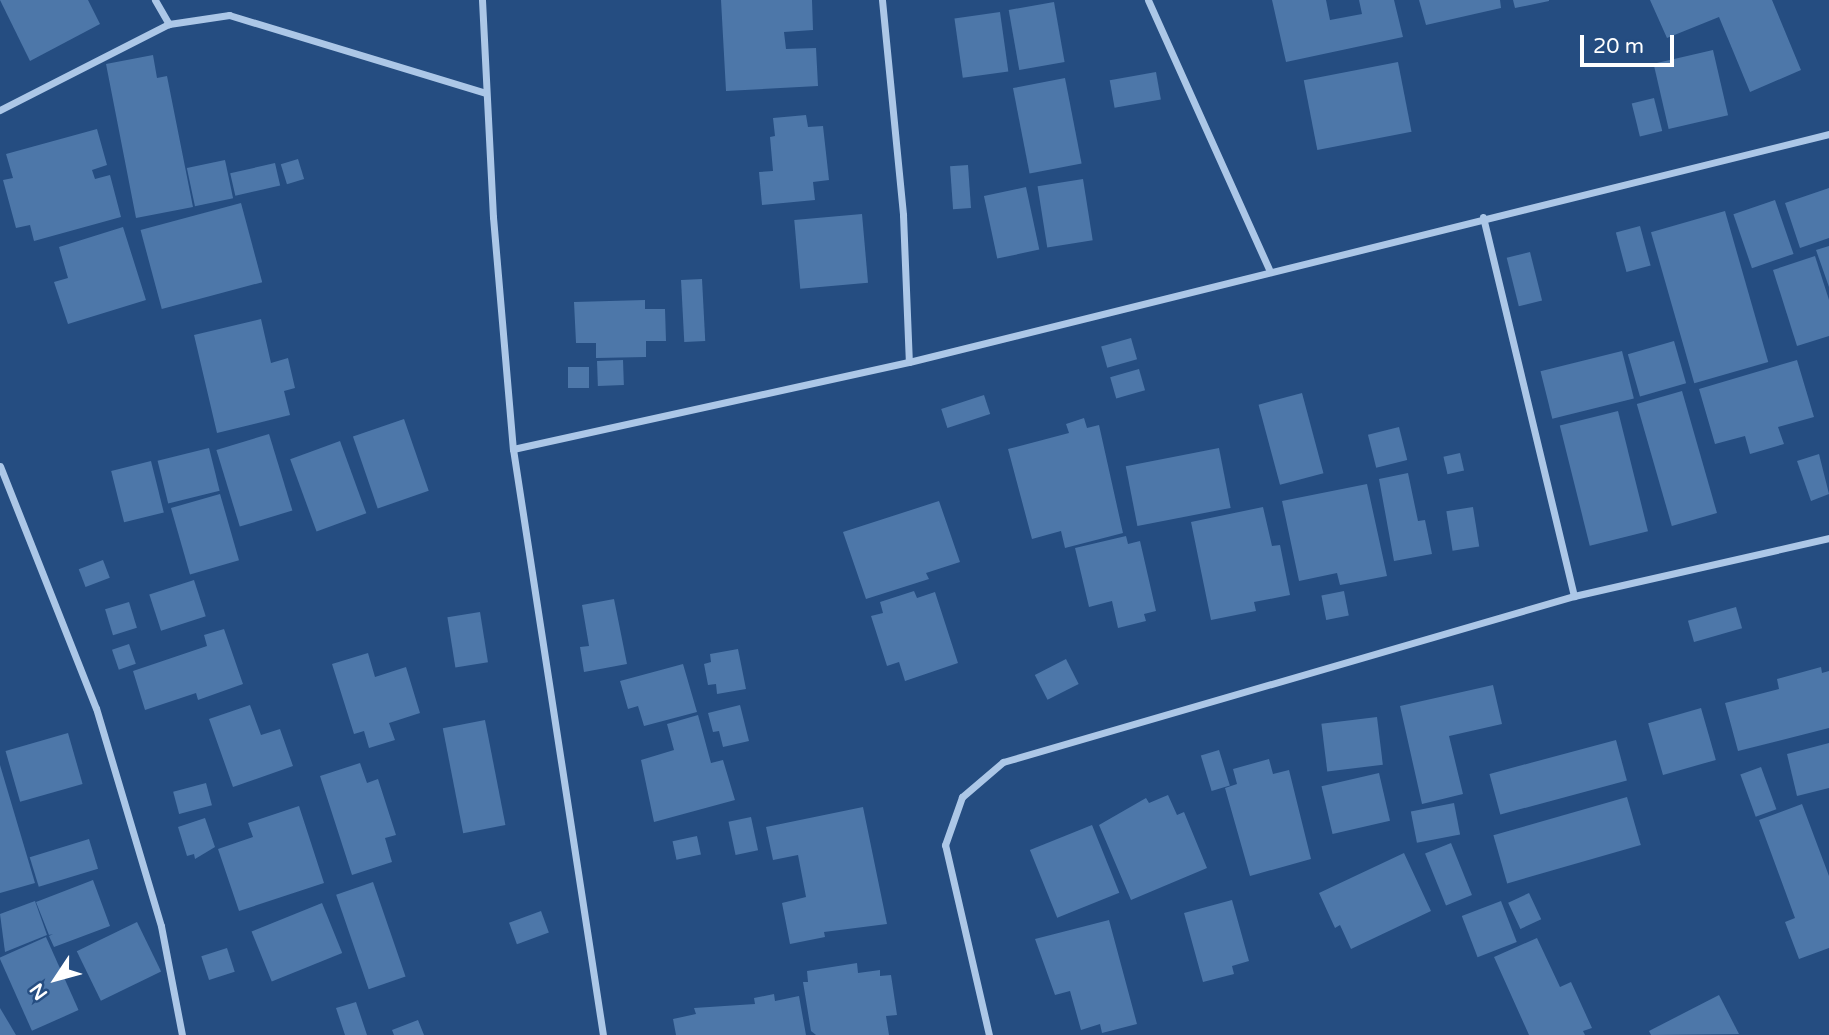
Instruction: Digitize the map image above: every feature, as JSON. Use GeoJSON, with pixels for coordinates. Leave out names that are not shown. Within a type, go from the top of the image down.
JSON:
{"type":"FeatureCollection","features":[{"type":"Feature","properties":{"kind":"street"},"geometry":{"type":"LineString","coordinates":[[155,0],[169,24]]}},
{"type":"Feature","properties":{"kind":"street"},"geometry":{"type":"LineString","coordinates":[[482,0],[485,93],[513,449],[603,1035]]}},
{"type":"Feature","properties":{"kind":"street"},"geometry":{"type":"LineString","coordinates":[[882,0],[903,215],[909,362]]}},
{"type":"Feature","properties":{"kind":"street"},"geometry":{"type":"LineString","coordinates":[[1148,0],[1270,271]]}},
{"type":"Feature","properties":{"kind":"street"},"geometry":{"type":"LineString","coordinates":[[0,110],[169,24],[229,15],[485,93]]}},
{"type":"Feature","properties":{"kind":"street"},"geometry":{"type":"LineString","coordinates":[[513,449],[909,362],[1483,217],[1829,134]]}},
{"type":"Feature","properties":{"kind":"street"},"geometry":{"type":"LineString","coordinates":[[1483,217],[1574,596]]}},
{"type":"Feature","properties":{"kind":"street"},"geometry":{"type":"LineString","coordinates":[[0,466],[96,708],[161,926],[182,1035]]}},
{"type":"Feature","properties":{"kind":"street"},"geometry":{"type":"LineString","coordinates":[[989,1035],[945,845],[962,797],[1003,762],[1574,596],[1829,538]]}},
{"type":"Feature","properties":{"kind":"building"},"geometry":{"type":"Polygon","coordinates":[[[0,0],[88,0],[100,24],[30,61],[0,0]]]}},
{"type":"Feature","properties":{"kind":"building"},"geometry":{"type":"Polygon","coordinates":[[[721,0],[812,0],[813,30],[784,32],[786,49],[816,48],[818,86],[726,91],[721,0]]]}},
{"type":"Feature","properties":{"kind":"building"},"geometry":{"type":"Polygon","coordinates":[[[1272,0],[1326,0],[1330,20],[1362,14],[1359,0],[1394,0],[1403,37],[1286,62],[1272,0]]]}},
{"type":"Feature","properties":{"kind":"building"},"geometry":{"type":"Polygon","coordinates":[[[1419,0],[1500,0],[1501,8],[1426,25],[1419,0]]]}},
{"type":"Feature","properties":{"kind":"building"},"geometry":{"type":"Polygon","coordinates":[[[1513,0],[1549,0],[1549,1],[1515,8],[1513,0]]]}},
{"type":"Feature","properties":{"kind":"building"},"geometry":{"type":"Polygon","coordinates":[[[1650,0],[1772,0],[1801,70],[1750,92],[1719,17],[1667,38],[1650,0]]]}},
{"type":"Feature","properties":{"kind":"building"},"geometry":{"type":"Polygon","coordinates":[[[1054,2],[1065,62],[1019,70],[1009,10],[1054,2]]]}},
{"type":"Feature","properties":{"kind":"building"},"geometry":{"type":"Polygon","coordinates":[[[1000,12],[1008,71],[963,78],[954,18],[1000,12]]]}},
{"type":"Feature","properties":{"kind":"building"},"geometry":{"type":"Polygon","coordinates":[[[1713,50],[1728,115],[1669,129],[1654,64],[1713,50]]]}},
{"type":"Feature","properties":{"kind":"building"},"geometry":{"type":"Polygon","coordinates":[[[153,55],[157,78],[167,76],[193,207],[136,218],[106,64],[153,55]]]}},
{"type":"Feature","properties":{"kind":"building"},"geometry":{"type":"Polygon","coordinates":[[[1398,62],[1412,132],[1317,150],[1304,80],[1398,62]]]}},
{"type":"Feature","properties":{"kind":"building"},"geometry":{"type":"Polygon","coordinates":[[[1156,72],[1161,100],[1115,108],[1110,80],[1156,72]]]}},
{"type":"Feature","properties":{"kind":"building"},"geometry":{"type":"Polygon","coordinates":[[[1065,78],[1082,163],[1030,174],[1013,88],[1065,78]]]}},
{"type":"Feature","properties":{"kind":"building"},"geometry":{"type":"Polygon","coordinates":[[[1654,98],[1662,131],[1640,137],[1632,104],[1654,98]]]}},
{"type":"Feature","properties":{"kind":"building"},"geometry":{"type":"Polygon","coordinates":[[[806,115],[808,127],[823,126],[829,180],[813,182],[815,200],[762,205],[759,172],[773,171],[770,137],[775,136],[773,118],[806,115]]]}},
{"type":"Feature","properties":{"kind":"building"},"geometry":{"type":"Polygon","coordinates":[[[97,129],[107,165],[92,170],[95,179],[110,175],[121,217],[34,241],[30,225],[16,228],[3,180],[13,178],[6,154],[97,129]]]}},
{"type":"Feature","properties":{"kind":"building"},"geometry":{"type":"Polygon","coordinates":[[[298,159],[304,179],[287,184],[281,164],[298,159]]]}},
{"type":"Feature","properties":{"kind":"building"},"geometry":{"type":"Polygon","coordinates":[[[225,160],[233,198],[195,206],[187,168],[225,160]]]}},
{"type":"Feature","properties":{"kind":"building"},"geometry":{"type":"Polygon","coordinates":[[[275,163],[280,185],[235,196],[230,173],[275,163]]]}},
{"type":"Feature","properties":{"kind":"building"},"geometry":{"type":"Polygon","coordinates":[[[968,165],[971,208],[953,209],[950,166],[968,165]]]}},
{"type":"Feature","properties":{"kind":"building"},"geometry":{"type":"Polygon","coordinates":[[[1083,179],[1093,240],[1047,247],[1038,186],[1083,179]]]}},
{"type":"Feature","properties":{"kind":"building"},"geometry":{"type":"Polygon","coordinates":[[[1026,187],[1039,250],[997,259],[984,196],[1026,187]]]}},
{"type":"Feature","properties":{"kind":"building"},"geometry":{"type":"Polygon","coordinates":[[[1829,188],[1829,238],[1800,248],[1785,203],[1829,188]]]}},
{"type":"Feature","properties":{"kind":"building"},"geometry":{"type":"Polygon","coordinates":[[[1775,200],[1794,254],[1752,268],[1733,214],[1775,200]]]}},
{"type":"Feature","properties":{"kind":"building"},"geometry":{"type":"Polygon","coordinates":[[[241,203],[262,282],[162,309],[141,230],[241,203]]]}},
{"type":"Feature","properties":{"kind":"building"},"geometry":{"type":"Polygon","coordinates":[[[1725,211],[1768,362],[1694,383],[1651,232],[1725,211]]]}},
{"type":"Feature","properties":{"kind":"building"},"geometry":{"type":"Polygon","coordinates":[[[862,214],[868,283],[800,289],[794,220],[862,214]]]}},
{"type":"Feature","properties":{"kind":"building"},"geometry":{"type":"Polygon","coordinates":[[[1640,226],[1651,266],[1626,272],[1616,232],[1640,226]]]}},
{"type":"Feature","properties":{"kind":"building"},"geometry":{"type":"Polygon","coordinates":[[[123,227],[146,300],[68,324],[54,282],[68,278],[59,247],[123,227]]]}},
{"type":"Feature","properties":{"kind":"building"},"geometry":{"type":"Polygon","coordinates":[[[1829,246],[1829,287],[1816,250],[1829,246]]]}},
{"type":"Feature","properties":{"kind":"building"},"geometry":{"type":"Polygon","coordinates":[[[1530,252],[1542,301],[1519,306],[1507,258],[1530,252]]]}},
{"type":"Feature","properties":{"kind":"building"},"geometry":{"type":"Polygon","coordinates":[[[1815,256],[1829,300],[1829,336],[1797,346],[1773,270],[1815,256]]]}},
{"type":"Feature","properties":{"kind":"building"},"geometry":{"type":"Polygon","coordinates":[[[702,279],[705,341],[684,342],[681,280],[702,279]]]}},
{"type":"Feature","properties":{"kind":"building"},"geometry":{"type":"Polygon","coordinates":[[[645,300],[645,309],[665,309],[666,341],[646,341],[646,357],[596,358],[596,343],[576,343],[574,302],[645,300]]]}},
{"type":"Feature","properties":{"kind":"building"},"geometry":{"type":"Polygon","coordinates":[[[261,319],[271,363],[288,358],[295,388],[284,391],[290,415],[217,433],[194,335],[261,319]]]}},
{"type":"Feature","properties":{"kind":"building"},"geometry":{"type":"Polygon","coordinates":[[[1131,338],[1137,359],[1107,368],[1101,347],[1131,338]]]}},
{"type":"Feature","properties":{"kind":"building"},"geometry":{"type":"Polygon","coordinates":[[[1674,341],[1686,383],[1640,397],[1628,354],[1674,341]]]}},
{"type":"Feature","properties":{"kind":"building"},"geometry":{"type":"Polygon","coordinates":[[[1622,351],[1634,399],[1552,419],[1540,371],[1622,351]]]}},
{"type":"Feature","properties":{"kind":"building"},"geometry":{"type":"Polygon","coordinates":[[[623,360],[624,385],[598,386],[597,361],[623,360]]]}},
{"type":"Feature","properties":{"kind":"building"},"geometry":{"type":"Polygon","coordinates":[[[1797,360],[1814,417],[1778,427],[1784,444],[1750,454],[1745,436],[1715,444],[1699,389],[1797,360]]]}},
{"type":"Feature","properties":{"kind":"building"},"geometry":{"type":"Polygon","coordinates":[[[568,367],[589,367],[589,388],[568,388],[568,367]]]}},
{"type":"Feature","properties":{"kind":"building"},"geometry":{"type":"Polygon","coordinates":[[[1139,369],[1145,390],[1116,398],[1110,377],[1139,369]]]}},
{"type":"Feature","properties":{"kind":"building"},"geometry":{"type":"Polygon","coordinates":[[[1682,391],[1717,513],[1672,526],[1637,404],[1682,391]]]}},
{"type":"Feature","properties":{"kind":"building"},"geometry":{"type":"Polygon","coordinates":[[[1302,393],[1323,473],[1280,485],[1259,405],[1302,393]]]}},
{"type":"Feature","properties":{"kind":"building"},"geometry":{"type":"Polygon","coordinates":[[[984,395],[990,414],[947,428],[941,409],[984,395]]]}},
{"type":"Feature","properties":{"kind":"building"},"geometry":{"type":"Polygon","coordinates":[[[1618,411],[1648,531],[1590,546],[1560,426],[1618,411]]]}},
{"type":"Feature","properties":{"kind":"building"},"geometry":{"type":"Polygon","coordinates":[[[1084,418],[1087,428],[1099,425],[1123,533],[1065,548],[1061,531],[1032,539],[1008,449],[1069,433],[1066,424],[1084,418]]]}},
{"type":"Feature","properties":{"kind":"building"},"geometry":{"type":"Polygon","coordinates":[[[404,419],[429,491],[378,508],[353,437],[404,419]]]}},
{"type":"Feature","properties":{"kind":"building"},"geometry":{"type":"Polygon","coordinates":[[[1399,427],[1407,460],[1376,468],[1368,435],[1399,427]]]}},
{"type":"Feature","properties":{"kind":"building"},"geometry":{"type":"Polygon","coordinates":[[[269,434],[292,511],[240,527],[216,450],[269,434]]]}},
{"type":"Feature","properties":{"kind":"building"},"geometry":{"type":"Polygon","coordinates":[[[340,441],[366,513],[317,531],[290,459],[340,441]]]}},
{"type":"Feature","properties":{"kind":"building"},"geometry":{"type":"Polygon","coordinates":[[[209,448],[220,491],[168,504],[158,461],[209,448]]]}},
{"type":"Feature","properties":{"kind":"building"},"geometry":{"type":"Polygon","coordinates":[[[1219,448],[1231,508],[1137,526],[1126,466],[1219,448]]]}},
{"type":"Feature","properties":{"kind":"building"},"geometry":{"type":"Polygon","coordinates":[[[1460,453],[1464,471],[1447,474],[1443,457],[1460,453]]]}},
{"type":"Feature","properties":{"kind":"building"},"geometry":{"type":"Polygon","coordinates":[[[1819,454],[1829,494],[1811,501],[1797,461],[1819,454]]]}},
{"type":"Feature","properties":{"kind":"building"},"geometry":{"type":"Polygon","coordinates":[[[151,461],[164,512],[124,522],[111,471],[151,461]]]}},
{"type":"Feature","properties":{"kind":"building"},"geometry":{"type":"Polygon","coordinates":[[[1408,473],[1418,521],[1425,520],[1432,554],[1394,561],[1379,479],[1408,473]]]}},
{"type":"Feature","properties":{"kind":"building"},"geometry":{"type":"Polygon","coordinates":[[[1367,484],[1387,576],[1340,585],[1337,573],[1299,581],[1282,501],[1367,484]]]}},
{"type":"Feature","properties":{"kind":"building"},"geometry":{"type":"Polygon","coordinates":[[[220,494],[239,560],[190,574],[171,508],[220,494]]]}},
{"type":"Feature","properties":{"kind":"building"},"geometry":{"type":"Polygon","coordinates":[[[939,501],[960,562],[926,573],[929,579],[866,599],[843,532],[939,501]]]}},
{"type":"Feature","properties":{"kind":"building"},"geometry":{"type":"Polygon","coordinates":[[[1263,507],[1272,546],[1280,545],[1290,595],[1254,602],[1256,611],[1211,620],[1191,522],[1263,507]]]}},
{"type":"Feature","properties":{"kind":"building"},"geometry":{"type":"Polygon","coordinates":[[[1473,507],[1479,547],[1453,551],[1446,511],[1473,507]]]}},
{"type":"Feature","properties":{"kind":"building"},"geometry":{"type":"Polygon","coordinates":[[[1126,536],[1128,544],[1140,541],[1156,611],[1144,614],[1146,621],[1118,628],[1112,601],[1089,607],[1075,548],[1126,536]]]}},
{"type":"Feature","properties":{"kind":"building"},"geometry":{"type":"Polygon","coordinates":[[[103,560],[110,578],[86,587],[79,569],[103,560]]]}},
{"type":"Feature","properties":{"kind":"building"},"geometry":{"type":"Polygon","coordinates":[[[194,580],[206,616],[161,631],[149,595],[194,580]]]}},
{"type":"Feature","properties":{"kind":"building"},"geometry":{"type":"Polygon","coordinates":[[[914,591],[917,598],[935,592],[958,663],[905,681],[899,662],[887,666],[871,616],[883,613],[880,602],[914,591]]]}},
{"type":"Feature","properties":{"kind":"building"},"geometry":{"type":"Polygon","coordinates":[[[1344,591],[1349,616],[1326,620],[1321,595],[1344,591]]]}},
{"type":"Feature","properties":{"kind":"building"},"geometry":{"type":"Polygon","coordinates":[[[614,599],[627,664],[584,672],[580,647],[589,646],[582,605],[614,599]]]}},
{"type":"Feature","properties":{"kind":"building"},"geometry":{"type":"Polygon","coordinates":[[[129,602],[137,628],[113,635],[105,609],[129,602]]]}},
{"type":"Feature","properties":{"kind":"building"},"geometry":{"type":"Polygon","coordinates":[[[1736,607],[1742,628],[1694,642],[1688,621],[1736,607]]]}},
{"type":"Feature","properties":{"kind":"building"},"geometry":{"type":"Polygon","coordinates":[[[480,612],[488,662],[455,668],[447,617],[480,612]]]}},
{"type":"Feature","properties":{"kind":"building"},"geometry":{"type":"Polygon","coordinates":[[[224,629],[243,684],[198,700],[196,693],[145,710],[133,671],[207,646],[204,635],[224,629]]]}},
{"type":"Feature","properties":{"kind":"building"},"geometry":{"type":"Polygon","coordinates":[[[129,644],[136,664],[119,670],[112,650],[129,644]]]}},
{"type":"Feature","properties":{"kind":"building"},"geometry":{"type":"Polygon","coordinates":[[[738,649],[746,689],[717,694],[716,684],[708,685],[704,664],[711,662],[710,654],[738,649]]]}},
{"type":"Feature","properties":{"kind":"building"},"geometry":{"type":"Polygon","coordinates":[[[368,653],[375,677],[406,667],[420,713],[389,723],[395,740],[369,748],[364,731],[354,734],[332,664],[368,653]]]}},
{"type":"Feature","properties":{"kind":"building"},"geometry":{"type":"Polygon","coordinates":[[[1066,659],[1079,684],[1048,700],[1035,675],[1066,659]]]}},
{"type":"Feature","properties":{"kind":"building"},"geometry":{"type":"Polygon","coordinates":[[[683,664],[697,712],[644,726],[638,706],[628,709],[620,681],[683,664]]]}},
{"type":"Feature","properties":{"kind":"building"},"geometry":{"type":"Polygon","coordinates":[[[1821,667],[1822,673],[1829,671],[1829,728],[1738,751],[1725,703],[1779,689],[1777,679],[1821,667]]]}},
{"type":"Feature","properties":{"kind":"building"},"geometry":{"type":"Polygon","coordinates":[[[1493,685],[1502,724],[1449,736],[1463,794],[1422,804],[1400,706],[1493,685]]]}},
{"type":"Feature","properties":{"kind":"building"},"geometry":{"type":"Polygon","coordinates":[[[250,705],[261,735],[280,729],[293,766],[233,787],[209,719],[250,705]]]}},
{"type":"Feature","properties":{"kind":"building"},"geometry":{"type":"Polygon","coordinates":[[[740,705],[749,741],[723,747],[719,731],[713,732],[708,713],[740,705]]]}},
{"type":"Feature","properties":{"kind":"building"},"geometry":{"type":"Polygon","coordinates":[[[1701,708],[1716,760],[1663,775],[1648,723],[1701,708]]]}},
{"type":"Feature","properties":{"kind":"building"},"geometry":{"type":"Polygon","coordinates":[[[698,715],[711,763],[723,760],[735,800],[654,822],[641,760],[674,750],[667,724],[698,715]]]}},
{"type":"Feature","properties":{"kind":"building"},"geometry":{"type":"Polygon","coordinates":[[[1377,717],[1383,765],[1327,771],[1321,724],[1377,717]]]}},
{"type":"Feature","properties":{"kind":"building"},"geometry":{"type":"Polygon","coordinates":[[[485,720],[505,825],[463,833],[443,728],[485,720]]]}},
{"type":"Feature","properties":{"kind":"building"},"geometry":{"type":"Polygon","coordinates":[[[68,733],[83,784],[20,802],[6,751],[68,733]]]}},
{"type":"Feature","properties":{"kind":"building"},"geometry":{"type":"Polygon","coordinates":[[[1616,740],[1627,781],[1500,814],[1489,774],[1616,740]]]}},
{"type":"Feature","properties":{"kind":"building"},"geometry":{"type":"Polygon","coordinates":[[[1829,743],[1829,788],[1797,796],[1787,754],[1829,743]]]}},
{"type":"Feature","properties":{"kind":"building"},"geometry":{"type":"Polygon","coordinates":[[[1219,750],[1230,785],[1212,791],[1201,756],[1219,750]]]}},
{"type":"Feature","properties":{"kind":"building"},"geometry":{"type":"Polygon","coordinates":[[[1269,759],[1273,774],[1289,770],[1311,859],[1250,876],[1225,788],[1237,784],[1233,769],[1269,759]]]}},
{"type":"Feature","properties":{"kind":"building"},"geometry":{"type":"Polygon","coordinates":[[[360,763],[367,783],[378,779],[396,835],[385,838],[392,862],[352,875],[320,776],[360,763]]]}},
{"type":"Feature","properties":{"kind":"building"},"geometry":{"type":"Polygon","coordinates":[[[0,765],[35,883],[0,893],[0,765]]]}},
{"type":"Feature","properties":{"kind":"building"},"geometry":{"type":"Polygon","coordinates":[[[1761,767],[1776,809],[1756,817],[1740,775],[1761,767]]]}},
{"type":"Feature","properties":{"kind":"building"},"geometry":{"type":"Polygon","coordinates":[[[1379,773],[1390,821],[1333,834],[1322,786],[1379,773]]]}},
{"type":"Feature","properties":{"kind":"building"},"geometry":{"type":"Polygon","coordinates":[[[206,783],[212,805],[179,814],[173,792],[206,783]]]}},
{"type":"Feature","properties":{"kind":"building"},"geometry":{"type":"Polygon","coordinates":[[[1168,795],[1177,815],[1184,812],[1207,868],[1131,900],[1099,825],[1146,798],[1149,803],[1168,795]]]}},
{"type":"Feature","properties":{"kind":"building"},"geometry":{"type":"Polygon","coordinates":[[[1627,797],[1641,845],[1507,883],[1493,835],[1627,797]]]}},
{"type":"Feature","properties":{"kind":"building"},"geometry":{"type":"Polygon","coordinates":[[[1454,803],[1460,834],[1417,843],[1411,811],[1454,803]]]}},
{"type":"Feature","properties":{"kind":"building"},"geometry":{"type":"Polygon","coordinates":[[[1802,804],[1829,876],[1829,948],[1799,959],[1785,922],[1795,918],[1759,820],[1802,804]]]}},
{"type":"Feature","properties":{"kind":"building"},"geometry":{"type":"Polygon","coordinates":[[[299,806],[324,883],[239,911],[218,849],[253,837],[248,823],[299,806]]]}},
{"type":"Feature","properties":{"kind":"building"},"geometry":{"type":"Polygon","coordinates":[[[863,807],[887,924],[824,932],[825,937],[790,944],[782,903],[806,897],[798,855],[773,860],[766,827],[863,807]]]}},
{"type":"Feature","properties":{"kind":"building"},"geometry":{"type":"Polygon","coordinates":[[[751,817],[758,850],[736,855],[729,822],[751,817]]]}},
{"type":"Feature","properties":{"kind":"building"},"geometry":{"type":"Polygon","coordinates":[[[205,818],[215,847],[195,859],[194,854],[187,856],[178,827],[205,818]]]}},
{"type":"Feature","properties":{"kind":"building"},"geometry":{"type":"Polygon","coordinates":[[[1092,825],[1119,893],[1057,918],[1030,850],[1092,825]]]}},
{"type":"Feature","properties":{"kind":"building"},"geometry":{"type":"Polygon","coordinates":[[[697,836],[701,855],[676,860],[673,841],[697,836]]]}},
{"type":"Feature","properties":{"kind":"building"},"geometry":{"type":"Polygon","coordinates":[[[89,839],[98,869],[39,887],[30,857],[89,839]]]}},
{"type":"Feature","properties":{"kind":"building"},"geometry":{"type":"Polygon","coordinates":[[[1451,843],[1472,895],[1446,905],[1425,853],[1451,843]]]}},
{"type":"Feature","properties":{"kind":"building"},"geometry":{"type":"Polygon","coordinates":[[[1404,853],[1431,911],[1351,949],[1340,925],[1335,928],[1319,893],[1404,853]]]}},
{"type":"Feature","properties":{"kind":"building"},"geometry":{"type":"Polygon","coordinates":[[[93,880],[110,926],[54,947],[49,936],[53,934],[49,935],[36,902],[93,880]]]}},
{"type":"Feature","properties":{"kind":"building"},"geometry":{"type":"Polygon","coordinates":[[[373,882],[406,977],[369,989],[336,895],[373,882]]]}},
{"type":"Feature","properties":{"kind":"building"},"geometry":{"type":"Polygon","coordinates":[[[1529,893],[1541,919],[1520,929],[1508,903],[1529,893]]]}},
{"type":"Feature","properties":{"kind":"building"},"geometry":{"type":"Polygon","coordinates":[[[1232,900],[1249,961],[1232,966],[1234,974],[1203,982],[1184,913],[1232,900]]]}},
{"type":"Feature","properties":{"kind":"building"},"geometry":{"type":"Polygon","coordinates":[[[35,901],[47,935],[5,952],[0,914],[35,901]]]}},
{"type":"Feature","properties":{"kind":"building"},"geometry":{"type":"Polygon","coordinates":[[[1501,901],[1517,942],[1478,957],[1462,916],[1501,901]]]}},
{"type":"Feature","properties":{"kind":"building"},"geometry":{"type":"Polygon","coordinates":[[[322,903],[342,953],[272,982],[252,931],[322,903]]]}},
{"type":"Feature","properties":{"kind":"building"},"geometry":{"type":"Polygon","coordinates":[[[541,911],[549,933],[517,944],[509,923],[541,911]]]}},
{"type":"Feature","properties":{"kind":"building"},"geometry":{"type":"Polygon","coordinates":[[[1109,920],[1137,1024],[1102,1033],[1100,1024],[1081,1030],[1070,991],[1055,995],[1035,939],[1109,920]]]}},
{"type":"Feature","properties":{"kind":"building"},"geometry":{"type":"Polygon","coordinates":[[[137,922],[161,971],[101,1001],[77,951],[137,922]]]}},
{"type":"Feature","properties":{"kind":"building"},"geometry":{"type":"Polygon","coordinates":[[[46,937],[79,1010],[32,1031],[0,957],[46,937]]]}},
{"type":"Feature","properties":{"kind":"building"},"geometry":{"type":"Polygon","coordinates":[[[1537,938],[1560,987],[1571,982],[1592,1028],[1583,1031],[1585,1035],[1529,1035],[1494,957],[1537,938]]]}},
{"type":"Feature","properties":{"kind":"building"},"geometry":{"type":"Polygon","coordinates":[[[227,948],[235,972],[209,980],[201,956],[227,948]]]}},
{"type":"Feature","properties":{"kind":"building"},"geometry":{"type":"Polygon","coordinates":[[[857,963],[858,973],[880,970],[880,976],[891,975],[897,1015],[886,1016],[889,1035],[816,1035],[811,1031],[803,982],[808,982],[807,971],[857,963]]]}},
{"type":"Feature","properties":{"kind":"building"},"geometry":{"type":"Polygon","coordinates":[[[774,994],[775,1001],[799,996],[806,1035],[676,1035],[673,1019],[696,1014],[694,1008],[755,1004],[754,998],[774,994]]]}},
{"type":"Feature","properties":{"kind":"building"},"geometry":{"type":"Polygon","coordinates":[[[1719,995],[1739,1034],[1651,1035],[1649,1031],[1719,995]]]}},
{"type":"Feature","properties":{"kind":"building"},"geometry":{"type":"Polygon","coordinates":[[[356,1002],[367,1035],[345,1035],[336,1008],[356,1002]]]}},
{"type":"Feature","properties":{"kind":"building"},"geometry":{"type":"Polygon","coordinates":[[[0,1008],[16,1035],[0,1035],[0,1008]]]}},
{"type":"Feature","properties":{"kind":"building"},"geometry":{"type":"Polygon","coordinates":[[[418,1020],[424,1035],[394,1035],[392,1030],[418,1020]]]}}]}
